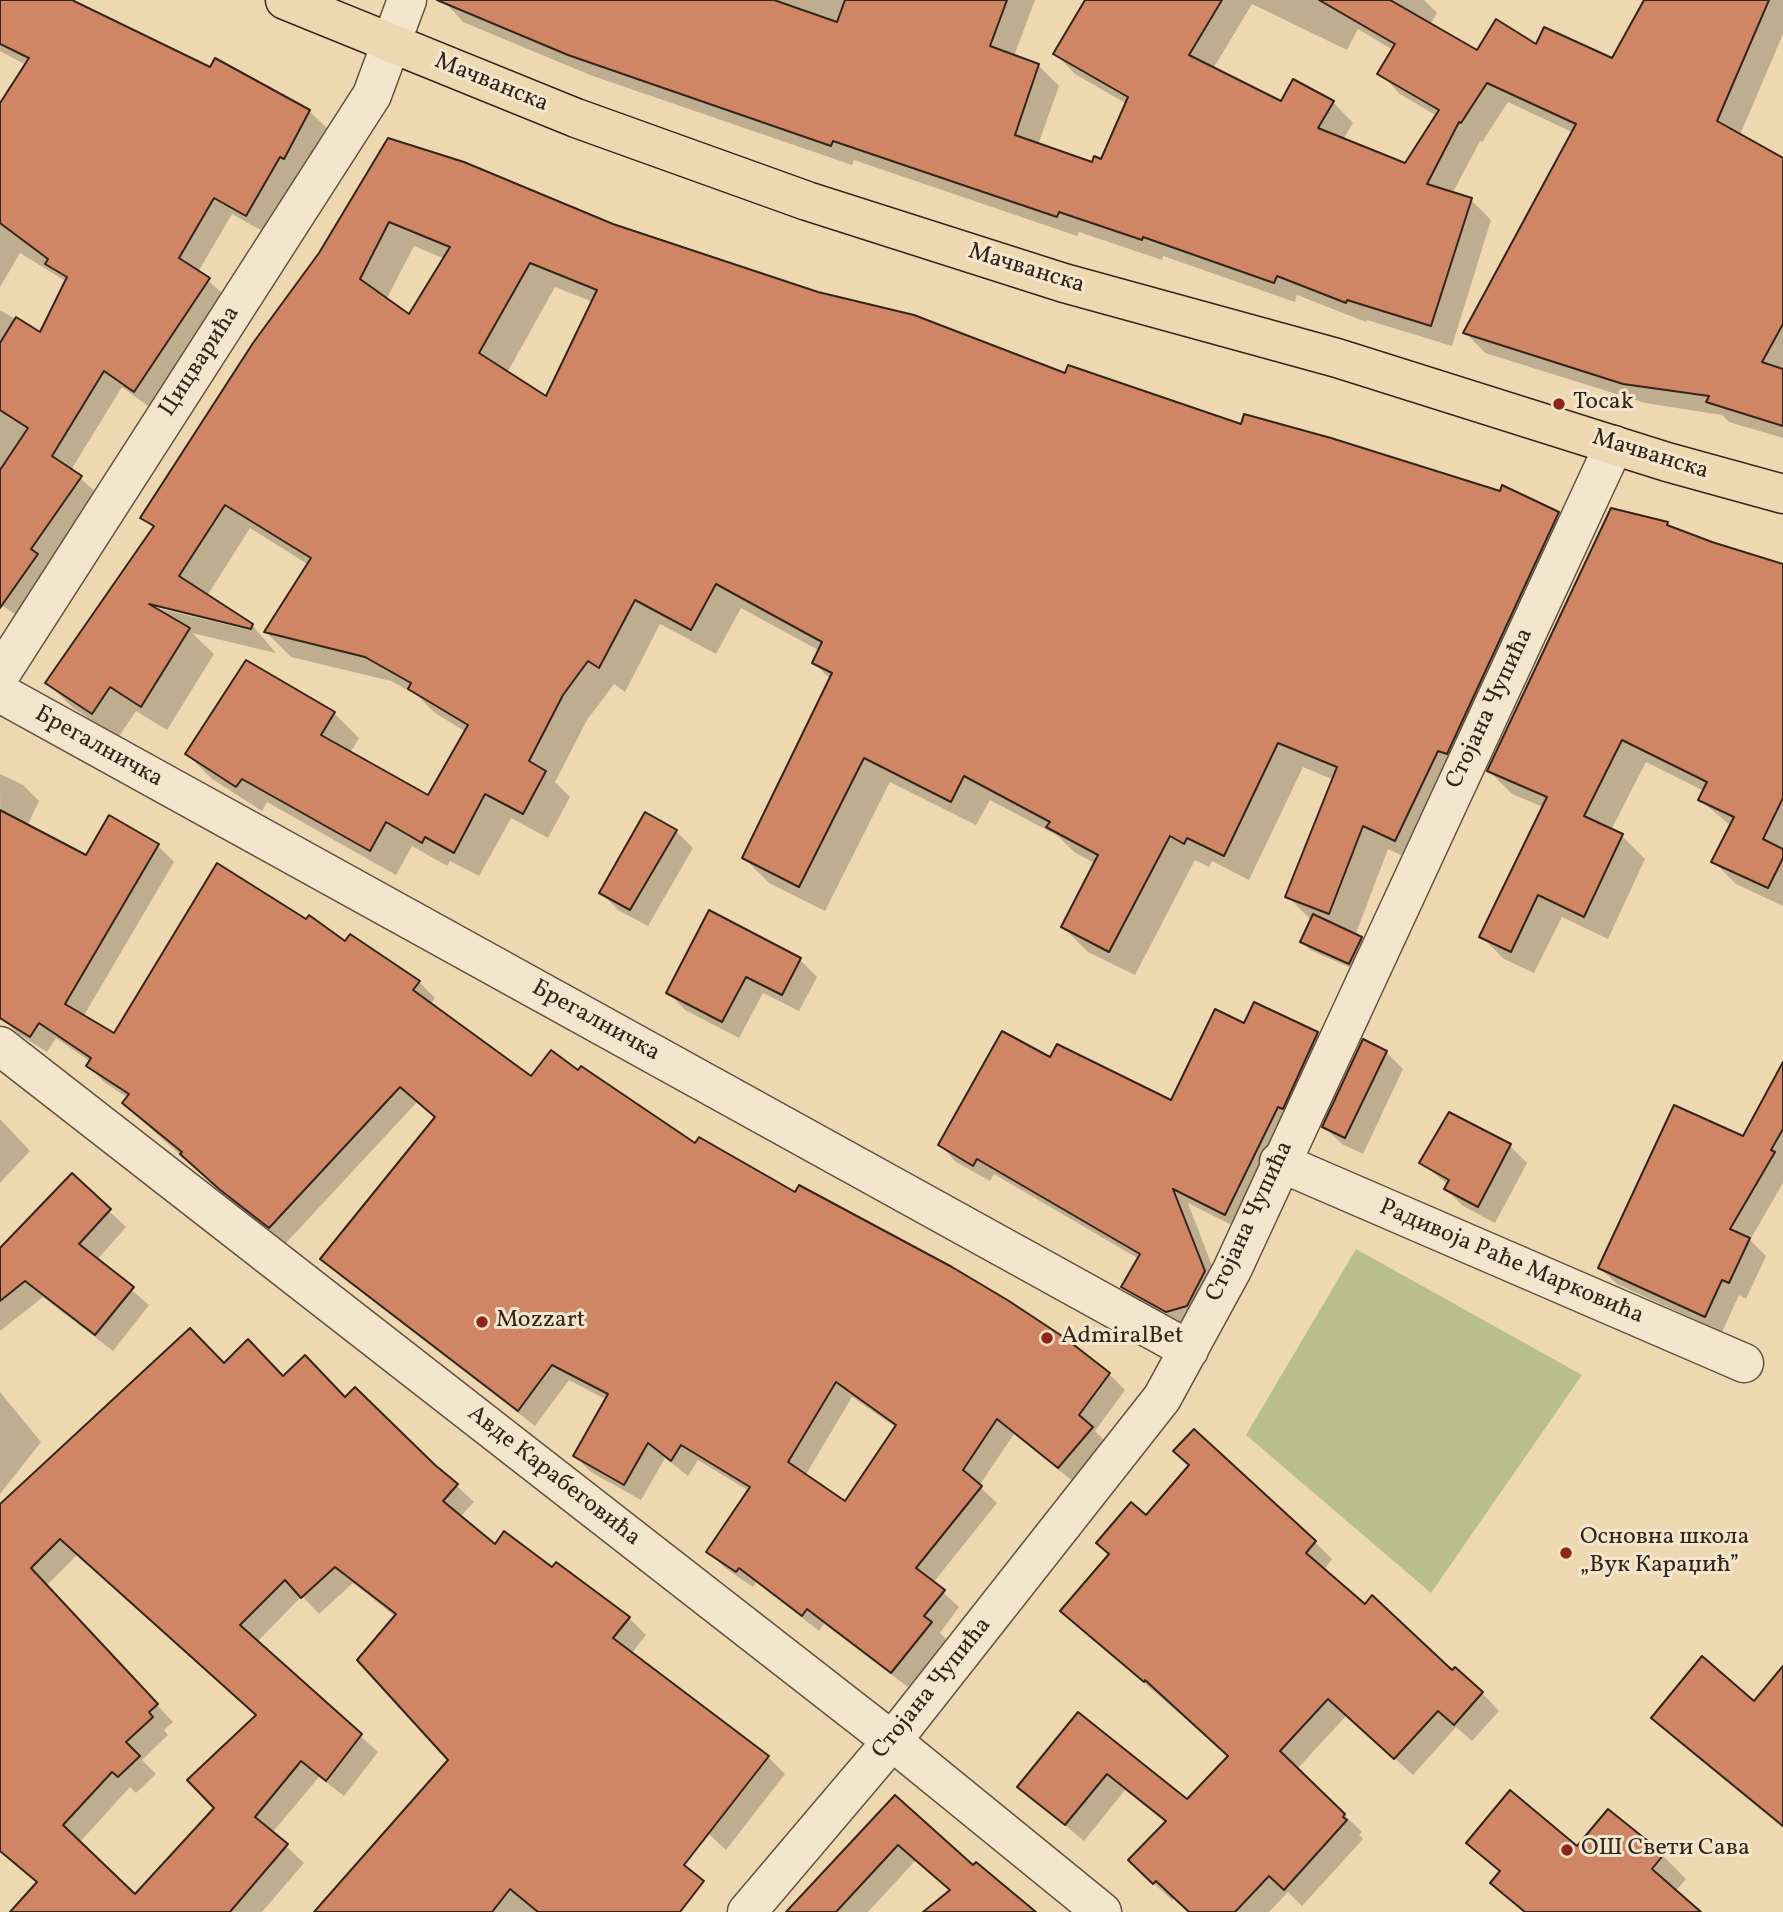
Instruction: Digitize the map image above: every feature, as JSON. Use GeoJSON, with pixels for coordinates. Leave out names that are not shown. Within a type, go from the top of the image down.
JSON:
{"type":"FeatureCollection","features":[{"type":"Feature","properties":{"kind":"main road","name":"Мачванска"},"geometry":{"type":"LineString","coordinates":[[285,0],[576,118],[807,201],[1064,283],[1337,358],[1614,445],[1783,494]]}},
{"type":"Feature","properties":{"kind":"street","name":"Цицварића"},"geometry":{"type":"LineString","coordinates":[[0,675],[372,95],[407,0]]}},
{"type":"Feature","properties":{"kind":"street","name":"Стојана Чупића"},"geometry":{"type":"LineString","coordinates":[[747,1912],[892,1741],[1162,1398],[1232,1270],[1279,1162],[1614,445]]}},
{"type":"Feature","properties":{"kind":"street","name":"Брегалничка"},"geometry":{"type":"LineString","coordinates":[[0,693],[1189,1350]]}},
{"type":"Feature","properties":{"kind":"street","name":"Авде Карабеговића"},"geometry":{"type":"LineString","coordinates":[[0,1046],[892,1741],[1102,1912]]}},
{"type":"Feature","properties":{"kind":"street","name":"Радивоја Раће Марковића"},"geometry":{"type":"LineString","coordinates":[[1279,1162],[1744,1363]]}},
{"type":"Feature","properties":{"kind":"green space"},"geometry":{"type":"Polygon","coordinates":[[[1356,1249],[1582,1375],[1431,1593],[1246,1435],[1356,1249]]]}},
{"type":"Feature","properties":{"kind":"building"},"geometry":{"type":"Polygon","coordinates":[[[0,0],[72,0],[210,67],[215,58],[310,110],[284,159],[280,157],[246,216],[214,198],[179,258],[210,278],[134,392],[104,371],[52,456],[82,476],[31,549],[38,554],[0,608],[0,470],[28,428],[0,410],[0,343],[16,317],[40,332],[67,277],[45,264],[48,259],[0,223],[0,103],[29,58],[0,44],[0,0]]]}},
{"type":"Feature","properties":{"kind":"building"},"geometry":{"type":"Polygon","coordinates":[[[437,0],[774,0],[837,22],[845,0],[1007,0],[990,46],[1039,64],[1015,135],[1092,162],[1094,156],[1101,159],[1128,97],[1053,54],[1085,0],[1222,0],[1189,55],[1281,101],[1293,79],[1334,101],[1318,128],[1405,163],[1439,110],[1377,74],[1395,44],[1319,0],[1390,0],[1477,50],[1496,19],[1536,44],[1544,27],[1612,58],[1644,0],[1769,0],[1717,121],[1783,158],[1783,324],[1762,362],[1783,369],[1783,426],[1706,402],[1709,396],[1623,384],[1463,333],[1576,124],[1487,83],[1461,123],[1459,122],[1427,184],[1472,198],[1431,326],[1347,300],[1346,303],[1277,276],[1274,283],[1143,237],[1142,240],[1059,212],[1057,217],[833,141],[831,146],[568,55],[437,0]]]}},
{"type":"Feature","properties":{"kind":"building"},"geometry":{"type":"Polygon","coordinates":[[[388,138],[464,162],[613,224],[818,292],[914,315],[1065,373],[1068,365],[1241,424],[1244,414],[1500,491],[1502,485],[1559,512],[1447,754],[1438,751],[1395,841],[1363,826],[1329,914],[1285,897],[1337,767],[1278,743],[1224,856],[1187,838],[1184,844],[1170,836],[1109,952],[1061,927],[1098,855],[1046,827],[1050,822],[964,776],[951,802],[864,758],[799,887],[742,858],[832,673],[812,663],[822,642],[716,584],[691,630],[635,600],[599,668],[588,661],[563,695],[529,761],[546,771],[523,814],[485,794],[454,853],[425,837],[422,843],[386,822],[370,851],[242,779],[236,787],[185,754],[246,660],[335,712],[321,735],[428,795],[468,725],[408,689],[411,683],[365,657],[264,632],[311,558],[225,505],[179,576],[253,624],[251,629],[149,604],[190,628],[141,707],[110,687],[92,714],[45,683],[154,526],[140,518],[253,343],[319,253],[388,138]],[[389,222],[360,279],[409,314],[450,247],[389,222]],[[530,263],[479,353],[546,396],[597,290],[530,263]]]}},
{"type":"Feature","properties":{"kind":"building"},"geometry":{"type":"Polygon","coordinates":[[[1611,508],[1668,522],[1667,525],[1712,542],[1783,564],[1783,798],[1763,839],[1783,849],[1783,858],[1768,888],[1711,862],[1734,817],[1698,800],[1707,782],[1622,740],[1584,816],[1623,834],[1584,917],[1538,895],[1511,952],[1479,937],[1547,797],[1487,771],[1611,508]]]}},
{"type":"Feature","properties":{"kind":"building"},"geometry":{"type":"Polygon","coordinates":[[[0,810],[86,855],[109,815],[159,844],[65,1004],[114,1033],[217,863],[306,919],[309,915],[345,941],[350,934],[420,981],[413,990],[531,1076],[551,1050],[578,1070],[581,1066],[695,1143],[699,1137],[795,1192],[799,1185],[952,1267],[1009,1301],[1065,1338],[1110,1373],[1079,1415],[1093,1427],[1058,1468],[997,1419],[963,1470],[982,1486],[916,1568],[945,1590],[924,1616],[932,1622],[891,1673],[807,1609],[802,1616],[739,1568],[736,1572],[706,1552],[750,1487],[681,1445],[671,1461],[648,1443],[624,1485],[573,1456],[608,1394],[552,1365],[518,1411],[320,1259],[435,1117],[400,1087],[269,1228],[219,1189],[180,1154],[182,1152],[122,1103],[129,1094],[86,1066],[91,1058],[39,1023],[30,1037],[0,1018],[0,810]],[[836,1382],[788,1462],[845,1501],[896,1425],[836,1382]]]}},
{"type":"Feature","properties":{"kind":"building"},"geometry":{"type":"Polygon","coordinates":[[[645,812],[677,830],[630,910],[599,893],[645,812]]]}},
{"type":"Feature","properties":{"kind":"building"},"geometry":{"type":"Polygon","coordinates":[[[709,910],[801,958],[782,995],[746,977],[722,1022],[666,993],[709,910]]]}},
{"type":"Feature","properties":{"kind":"building"},"geometry":{"type":"Polygon","coordinates":[[[1313,914],[1362,937],[1349,964],[1300,942],[1313,914]]]}},
{"type":"Feature","properties":{"kind":"building"},"geometry":{"type":"Polygon","coordinates":[[[1254,1002],[1318,1032],[1283,1109],[1278,1107],[1225,1215],[1173,1189],[1205,1271],[1187,1306],[1166,1312],[1121,1287],[1140,1254],[977,1159],[973,1166],[938,1145],[1002,1031],[1050,1057],[1057,1044],[1171,1100],[1215,1009],[1244,1023],[1254,1002]]]}},
{"type":"Feature","properties":{"kind":"building"},"geometry":{"type":"Polygon","coordinates":[[[1363,1039],[1387,1051],[1345,1138],[1322,1127],[1363,1039]]]}},
{"type":"Feature","properties":{"kind":"building"},"geometry":{"type":"Polygon","coordinates":[[[1783,1062],[1783,1129],[1771,1150],[1775,1152],[1730,1229],[1750,1238],[1729,1283],[1722,1280],[1705,1317],[1598,1268],[1674,1105],[1743,1136],[1783,1062]]]}},
{"type":"Feature","properties":{"kind":"building"},"geometry":{"type":"Polygon","coordinates":[[[1449,1112],[1511,1144],[1478,1207],[1444,1189],[1449,1180],[1419,1163],[1449,1112]]]}},
{"type":"Feature","properties":{"kind":"building"},"geometry":{"type":"Polygon","coordinates":[[[72,1173],[111,1209],[79,1244],[134,1287],[95,1335],[25,1281],[0,1301],[0,1248],[72,1173]]]}},
{"type":"Feature","properties":{"kind":"building"},"geometry":{"type":"Polygon","coordinates":[[[190,1328],[224,1363],[248,1339],[283,1376],[305,1355],[345,1397],[355,1387],[458,1484],[443,1501],[495,1544],[504,1531],[552,1567],[556,1562],[630,1617],[613,1638],[769,1756],[684,1865],[704,1881],[680,1912],[538,1912],[510,1889],[492,1912],[314,1912],[448,1760],[357,1660],[396,1614],[335,1567],[301,1598],[285,1580],[240,1625],[362,1734],[326,1781],[301,1761],[255,1817],[288,1844],[230,1912],[10,1912],[37,1882],[0,1851],[0,1504],[190,1328]],[[60,1539],[31,1568],[158,1704],[149,1712],[153,1717],[126,1742],[140,1756],[118,1777],[112,1772],[63,1825],[135,1894],[214,1808],[187,1780],[256,1715],[60,1539]]]}},
{"type":"Feature","properties":{"kind":"building"},"geometry":{"type":"Polygon","coordinates":[[[1194,1429],[1316,1541],[1306,1553],[1365,1604],[1372,1595],[1452,1670],[1455,1667],[1483,1692],[1454,1725],[1438,1711],[1394,1759],[1328,1699],[1280,1751],[1345,1814],[1343,1817],[1347,1820],[1284,1890],[1269,1876],[1235,1912],[1189,1912],[1156,1881],[1153,1884],[1128,1860],[1166,1821],[1107,1774],[1065,1825],[1017,1787],[1078,1712],[1187,1799],[1228,1756],[1145,1680],[1144,1682],[1060,1611],[1109,1554],[1096,1543],[1131,1502],[1146,1515],[1189,1465],[1173,1451],[1194,1429]]]}},
{"type":"Feature","properties":{"kind":"building"},"geometry":{"type":"Polygon","coordinates":[[[1702,1656],[1754,1701],[1783,1666],[1783,1826],[1651,1718],[1702,1656]]]}},
{"type":"Feature","properties":{"kind":"building","name":"ОШ Свети Сава"},"geometry":{"type":"Polygon","coordinates":[[[1510,1790],[1577,1846],[1608,1809],[1664,1854],[1652,1869],[1701,1912],[1525,1912],[1490,1883],[1500,1871],[1466,1843],[1510,1790]]]}},
{"type":"Feature","properties":{"kind":"building"},"geometry":{"type":"Polygon","coordinates":[[[895,1795],[973,1865],[976,1862],[1036,1912],[923,1912],[950,1890],[898,1845],[836,1912],[786,1912],[895,1795]]]}},
{"type":"Feature","properties":{"kind":"place","name":"Tocak"},"geometry":{"type":"Point","coordinates":[1559,404]}},
{"type":"Feature","properties":{"kind":"place","name":"Mozzart"},"geometry":{"type":"Point","coordinates":[482,1322]}},
{"type":"Feature","properties":{"kind":"place","name":"AdmiralBet"},"geometry":{"type":"Point","coordinates":[1047,1338]}},
{"type":"Feature","properties":{"kind":"place","name":"Основна школа „Вук Караџић”"},"geometry":{"type":"Point","coordinates":[1566,1553]}},
{"type":"Feature","properties":{"kind":"place","name":"ОШ Свети Сава"},"geometry":{"type":"Point","coordinates":[1567,1850]}}]}
